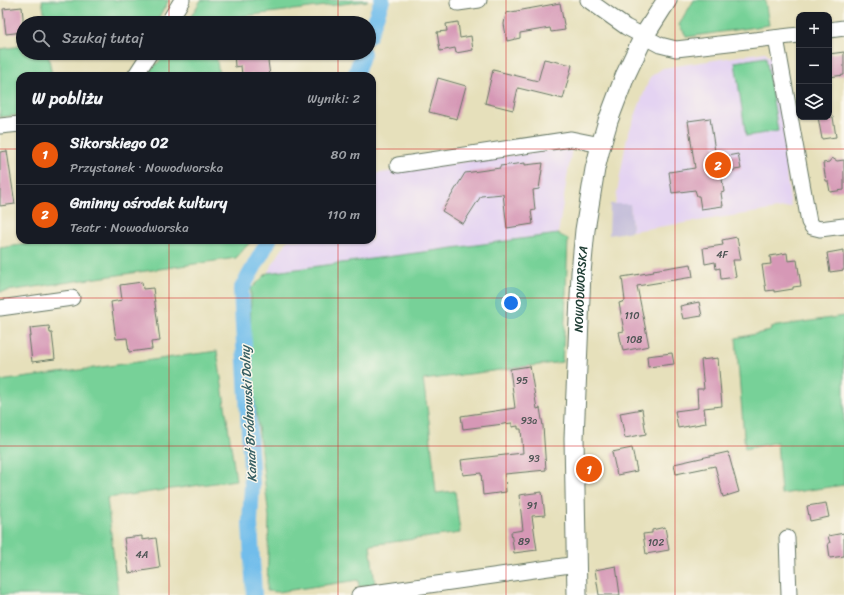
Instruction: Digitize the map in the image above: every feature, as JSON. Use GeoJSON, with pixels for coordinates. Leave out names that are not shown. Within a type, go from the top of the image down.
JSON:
{"type":"FeatureCollection","features":[{"type":"Feature","properties":{"kind":"main road","name":"NOWODWORSKA"},"geometry":{"type":"LineString","coordinates":[[577,595],[574,438],[581,273],[585,230],[595,170],[608,121],[625,76],[644,36],[667,0]]}},
{"type":"Feature","properties":{"kind":"street"},"geometry":{"type":"LineString","coordinates":[[172,16],[182,0]]}},
{"type":"Feature","properties":{"kind":"street"},"geometry":{"type":"LineString","coordinates":[[458,3],[479,0]]}},
{"type":"Feature","properties":{"kind":"street"},"geometry":{"type":"LineString","coordinates":[[588,0],[626,27],[660,45],[676,49],[796,35]]}},
{"type":"Feature","properties":{"kind":"street"},"geometry":{"type":"LineString","coordinates":[[832,30],[844,28]]}},
{"type":"Feature","properties":{"kind":"street"},"geometry":{"type":"LineString","coordinates":[[776,38],[809,222],[812,227],[820,229],[844,226]]}},
{"type":"Feature","properties":{"kind":"street"},"geometry":{"type":"LineString","coordinates":[[138,72],[145,60]]}},
{"type":"Feature","properties":{"kind":"street"},"geometry":{"type":"LineString","coordinates":[[0,126],[16,124]]}},
{"type":"Feature","properties":{"kind":"street"},"geometry":{"type":"LineString","coordinates":[[398,164],[572,139],[601,145]]}},
{"type":"Feature","properties":{"kind":"street"},"geometry":{"type":"LineString","coordinates":[[0,308],[72,298]]}},
{"type":"Feature","properties":{"kind":"street"},"geometry":{"type":"LineString","coordinates":[[787,538],[789,595]]}},
{"type":"Feature","properties":{"kind":"street"},"geometry":{"type":"LineString","coordinates":[[359,595],[577,564]]}},
{"type":"Feature","properties":{"kind":"shaded area"},"geometry":{"type":"Polygon","coordinates":[[[765,52],[773,58],[789,166],[786,171],[791,207],[632,231],[630,204],[615,204],[627,137],[650,77],[663,68],[765,52]]]}},
{"type":"Feature","properties":{"kind":"shaded area"},"geometry":{"type":"Polygon","coordinates":[[[572,147],[558,234],[267,273],[285,244],[376,244],[376,173],[572,147]]]}},
{"type":"Feature","properties":{"kind":"shaded area"},"geometry":{"type":"Polygon","coordinates":[[[610,204],[630,204],[632,231],[609,235],[610,204]]]}},
{"type":"Feature","properties":{"kind":"green space"},"geometry":{"type":"Polygon","coordinates":[[[42,0],[169,0],[159,16],[45,16],[42,0]]]}},
{"type":"Feature","properties":{"kind":"green space"},"geometry":{"type":"Polygon","coordinates":[[[201,0],[368,0],[244,16],[191,16],[201,0]]]}},
{"type":"Feature","properties":{"kind":"green space"},"geometry":{"type":"Polygon","coordinates":[[[694,0],[765,0],[769,25],[687,37],[679,25],[694,0]]]}},
{"type":"Feature","properties":{"kind":"green space"},"geometry":{"type":"Polygon","coordinates":[[[16,47],[16,60],[49,60],[51,72],[16,72],[16,115],[0,117],[0,49],[16,47]]]}},
{"type":"Feature","properties":{"kind":"green space"},"geometry":{"type":"Polygon","coordinates":[[[766,57],[778,131],[746,136],[735,62],[766,57]]]}},
{"type":"Feature","properties":{"kind":"green space"},"geometry":{"type":"Polygon","coordinates":[[[161,60],[217,60],[218,72],[148,72],[161,60]]]}},
{"type":"Feature","properties":{"kind":"green space"},"geometry":{"type":"Polygon","coordinates":[[[558,234],[568,239],[562,362],[423,380],[429,421],[436,493],[455,491],[460,533],[370,545],[375,584],[359,587],[358,580],[278,592],[267,591],[269,517],[250,360],[251,289],[267,273],[558,234]]]}},
{"type":"Feature","properties":{"kind":"green space"},"geometry":{"type":"Polygon","coordinates":[[[28,244],[248,244],[236,258],[0,292],[0,248],[28,244]]]}},
{"type":"Feature","properties":{"kind":"green space"},"geometry":{"type":"Polygon","coordinates":[[[844,316],[844,485],[781,494],[777,442],[745,449],[736,338],[770,331],[771,327],[844,316]]]}},
{"type":"Feature","properties":{"kind":"green space"},"geometry":{"type":"Polygon","coordinates":[[[217,351],[236,480],[107,498],[118,595],[0,595],[0,381],[217,351]]]}},
{"type":"Feature","properties":{"kind":"building"},"geometry":{"type":"Polygon","coordinates":[[[560,3],[565,30],[551,32],[550,28],[520,33],[520,38],[507,41],[504,24],[506,13],[560,3]]]}},
{"type":"Feature","properties":{"kind":"building"},"geometry":{"type":"Polygon","coordinates":[[[22,7],[23,16],[16,16],[16,33],[6,34],[3,9],[22,7]]]}},
{"type":"Feature","properties":{"kind":"building"},"geometry":{"type":"Polygon","coordinates":[[[458,22],[460,38],[471,36],[473,50],[456,53],[455,48],[440,51],[437,32],[447,31],[446,24],[458,22]]]}},
{"type":"Feature","properties":{"kind":"building"},"geometry":{"type":"Polygon","coordinates":[[[844,52],[844,75],[832,77],[832,54],[844,52]]]}},
{"type":"Feature","properties":{"kind":"building"},"geometry":{"type":"Polygon","coordinates":[[[544,59],[572,65],[563,99],[518,88],[513,110],[485,103],[493,70],[538,81],[544,59]]]}},
{"type":"Feature","properties":{"kind":"building"},"geometry":{"type":"Polygon","coordinates":[[[234,60],[268,60],[269,72],[242,72],[241,66],[235,67],[234,60]]]}},
{"type":"Feature","properties":{"kind":"building"},"geometry":{"type":"Polygon","coordinates":[[[438,78],[466,86],[457,119],[429,112],[438,78]]]}},
{"type":"Feature","properties":{"kind":"building"},"geometry":{"type":"Polygon","coordinates":[[[833,117],[836,137],[822,139],[819,120],[832,120],[833,117]]]}},
{"type":"Feature","properties":{"kind":"building"},"geometry":{"type":"Polygon","coordinates":[[[710,118],[716,158],[738,154],[741,169],[721,172],[724,192],[721,193],[723,206],[701,209],[699,196],[697,196],[695,190],[672,193],[669,172],[695,168],[688,121],[710,118]]]}},
{"type":"Feature","properties":{"kind":"building"},"geometry":{"type":"Polygon","coordinates":[[[7,151],[15,204],[0,206],[0,152],[7,151]]]}},
{"type":"Feature","properties":{"kind":"building"},"geometry":{"type":"Polygon","coordinates":[[[832,158],[837,161],[844,160],[844,190],[830,192],[828,181],[826,181],[823,163],[829,162],[832,158]]]}},
{"type":"Feature","properties":{"kind":"building"},"geometry":{"type":"Polygon","coordinates":[[[525,163],[525,165],[543,163],[539,189],[533,190],[535,210],[531,211],[533,224],[507,228],[503,194],[481,196],[463,224],[442,211],[465,173],[525,163]]]}},
{"type":"Feature","properties":{"kind":"building"},"geometry":{"type":"Polygon","coordinates":[[[737,237],[741,260],[733,260],[736,277],[721,279],[720,268],[716,269],[715,262],[705,264],[703,248],[723,245],[722,240],[737,237]]]}},
{"type":"Feature","properties":{"kind":"building"},"geometry":{"type":"Polygon","coordinates":[[[844,250],[844,270],[830,272],[827,253],[844,250]]]}},
{"type":"Feature","properties":{"kind":"building"},"geometry":{"type":"Polygon","coordinates":[[[787,253],[788,261],[797,260],[801,286],[774,292],[774,290],[766,291],[762,265],[771,264],[770,256],[787,253]]]}},
{"type":"Feature","properties":{"kind":"building"},"geometry":{"type":"Polygon","coordinates":[[[691,264],[693,277],[637,286],[649,346],[623,351],[619,332],[624,331],[619,303],[625,301],[622,277],[691,264]]]}},
{"type":"Feature","properties":{"kind":"building"},"geometry":{"type":"Polygon","coordinates":[[[142,282],[143,289],[153,288],[160,341],[151,342],[152,349],[129,352],[127,338],[116,339],[111,302],[122,300],[120,285],[142,282]]]}},
{"type":"Feature","properties":{"kind":"building"},"geometry":{"type":"Polygon","coordinates":[[[699,302],[702,316],[683,319],[680,306],[699,302]]]}},
{"type":"Feature","properties":{"kind":"building"},"geometry":{"type":"Polygon","coordinates":[[[49,326],[50,333],[52,333],[55,359],[32,362],[29,336],[31,336],[30,328],[49,326]]]}},
{"type":"Feature","properties":{"kind":"building"},"geometry":{"type":"Polygon","coordinates":[[[672,353],[674,364],[648,367],[647,356],[672,353]]]}},
{"type":"Feature","properties":{"kind":"building"},"geometry":{"type":"Polygon","coordinates":[[[718,358],[722,406],[704,408],[706,423],[678,428],[675,411],[698,408],[697,389],[704,389],[701,360],[718,358]]]}},
{"type":"Feature","properties":{"kind":"building"},"geometry":{"type":"Polygon","coordinates":[[[530,366],[537,409],[540,408],[543,426],[546,470],[505,474],[506,492],[483,495],[481,473],[463,475],[461,460],[523,453],[521,429],[518,429],[518,426],[512,427],[512,423],[463,429],[461,416],[515,408],[510,369],[530,366]]]}},
{"type":"Feature","properties":{"kind":"building"},"geometry":{"type":"Polygon","coordinates":[[[642,409],[646,434],[625,438],[620,413],[642,409]]]}},
{"type":"Feature","properties":{"kind":"building"},"geometry":{"type":"Polygon","coordinates":[[[632,448],[637,471],[617,475],[612,452],[632,448]]]}},
{"type":"Feature","properties":{"kind":"building"},"geometry":{"type":"Polygon","coordinates":[[[728,452],[739,492],[723,497],[715,466],[676,474],[674,464],[728,452]]]}},
{"type":"Feature","properties":{"kind":"building"},"geometry":{"type":"Polygon","coordinates":[[[542,492],[545,515],[532,516],[537,550],[514,553],[511,532],[523,530],[519,495],[542,492]]]}},
{"type":"Feature","properties":{"kind":"building"},"geometry":{"type":"Polygon","coordinates":[[[826,503],[829,517],[810,521],[807,506],[826,503]]]}},
{"type":"Feature","properties":{"kind":"building"},"geometry":{"type":"Polygon","coordinates":[[[665,527],[669,550],[646,554],[643,534],[652,533],[652,530],[665,527]]]}},
{"type":"Feature","properties":{"kind":"building"},"geometry":{"type":"Polygon","coordinates":[[[844,533],[844,556],[830,558],[828,543],[830,543],[828,536],[844,533]]]}},
{"type":"Feature","properties":{"kind":"building"},"geometry":{"type":"Polygon","coordinates":[[[142,536],[142,540],[156,538],[160,568],[129,573],[124,538],[142,536]]]}},
{"type":"Feature","properties":{"kind":"building"},"geometry":{"type":"Polygon","coordinates":[[[616,566],[620,595],[599,595],[595,570],[616,566]]]}},
{"type":"Feature","properties":{"kind":"waterway","name":"Kanał Bródnowski Dolny"},"geometry":{"type":"LineString","coordinates":[[376,17],[382,0]]}},
{"type":"Feature","properties":{"kind":"waterway","name":"Kanał Bródnowski Dolny"},"geometry":{"type":"LineString","coordinates":[[356,72],[361,60]]}},
{"type":"Feature","properties":{"kind":"waterway","name":"Kanał Bródnowski Dolny"},"geometry":{"type":"LineString","coordinates":[[254,595],[250,523],[252,486],[241,290],[267,244]]}},
{"type":"Feature","properties":{"kind":"place","name":"Gminny ośrodek kultury"},"geometry":{"type":"Point","coordinates":[718,165]}},
{"type":"Feature","properties":{"kind":"place","name":"Sikorskiego 02"},"geometry":{"type":"Point","coordinates":[589,469]}}]}
